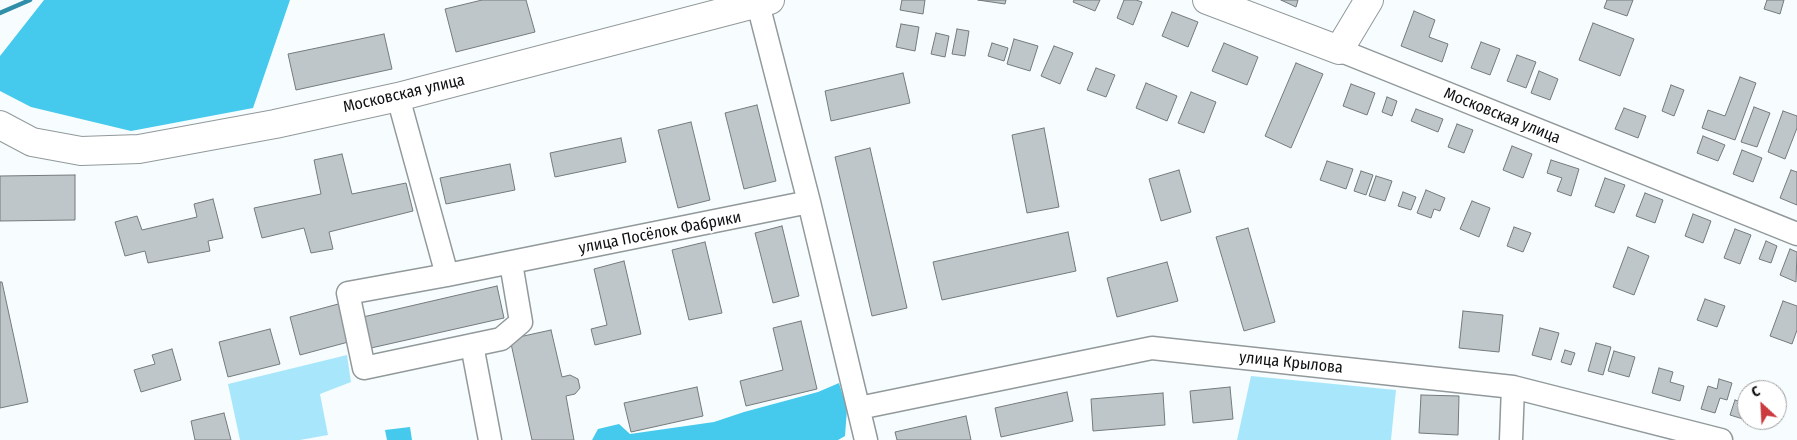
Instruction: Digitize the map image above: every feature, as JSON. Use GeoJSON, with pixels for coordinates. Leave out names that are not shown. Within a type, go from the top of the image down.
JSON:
{"type":"FeatureCollection","features":[{"type":"Feature","properties":{"kind":"main road","name":"Московская улица"},"geometry":{"type":"LineString","coordinates":[[1207,0],[1339,50]]}},
{"type":"Feature","properties":{"kind":"main road"},"geometry":{"type":"LineString","coordinates":[[1339,50],[1369,0]]}},
{"type":"Feature","properties":{"kind":"main road","name":"Московская улица"},"geometry":{"type":"LineString","coordinates":[[0,125],[32,142],[81,151],[139,149],[276,124],[398,97],[764,2]]}},
{"type":"Feature","properties":{"kind":"street"},"geometry":{"type":"LineString","coordinates":[[764,2],[809,202],[866,440]]}},
{"type":"Feature","properties":{"kind":"street","name":"Московская улица"},"geometry":{"type":"LineString","coordinates":[[1339,50],[1797,234]]}},
{"type":"Feature","properties":{"kind":"street"},"geometry":{"type":"LineString","coordinates":[[398,97],[447,275]]}},
{"type":"Feature","properties":{"kind":"street","name":"улица Посёлок Фабрики"},"geometry":{"type":"LineString","coordinates":[[511,263],[521,322],[501,339],[364,368],[348,293],[511,263],[809,202]]}},
{"type":"Feature","properties":{"kind":"street"},"geometry":{"type":"LineString","coordinates":[[472,345],[490,440]]}},
{"type":"Feature","properties":{"kind":"street","name":"улица Крылова"},"geometry":{"type":"LineString","coordinates":[[859,408],[1152,348],[1512,387],[1714,439]]}},
{"type":"Feature","properties":{"kind":"street"},"geometry":{"type":"LineString","coordinates":[[1511,440],[1512,387]]}},
{"type":"Feature","properties":{"kind":"shaded area"},"geometry":{"type":"Polygon","coordinates":[[[44,0],[290,0],[253,108],[131,131],[31,107],[0,91],[0,56],[44,0]]]}},
{"type":"Feature","properties":{"kind":"shaded area"},"geometry":{"type":"Polygon","coordinates":[[[347,355],[351,382],[320,394],[328,435],[300,440],[240,440],[228,384],[347,355]]]}},
{"type":"Feature","properties":{"kind":"shaded area"},"geometry":{"type":"Polygon","coordinates":[[[1251,376],[1396,390],[1391,440],[1237,440],[1251,376]]]}},
{"type":"Feature","properties":{"kind":"shaded area"},"geometry":{"type":"Polygon","coordinates":[[[839,383],[847,409],[845,436],[838,440],[592,440],[598,429],[619,424],[630,434],[714,422],[818,392],[839,383]]]}},
{"type":"Feature","properties":{"kind":"shaded area"},"geometry":{"type":"Polygon","coordinates":[[[410,427],[412,440],[387,440],[385,430],[410,427]]]}},
{"type":"Feature","properties":{"kind":"building"},"geometry":{"type":"Polygon","coordinates":[[[482,0],[526,0],[535,32],[456,52],[445,9],[482,0]]]}},
{"type":"Feature","properties":{"kind":"building"},"geometry":{"type":"Polygon","coordinates":[[[902,0],[925,0],[923,14],[900,10],[902,0]]]}},
{"type":"Feature","properties":{"kind":"building"},"geometry":{"type":"Polygon","coordinates":[[[978,0],[1006,0],[1005,4],[978,0]]]}},
{"type":"Feature","properties":{"kind":"building"},"geometry":{"type":"Polygon","coordinates":[[[1074,0],[1100,0],[1095,11],[1073,2],[1074,0]]]}},
{"type":"Feature","properties":{"kind":"building"},"geometry":{"type":"Polygon","coordinates":[[[1124,0],[1142,2],[1133,25],[1117,18],[1124,0]]]}},
{"type":"Feature","properties":{"kind":"building"},"geometry":{"type":"Polygon","coordinates":[[[1281,0],[1298,0],[1296,7],[1281,0]]]}},
{"type":"Feature","properties":{"kind":"building"},"geometry":{"type":"Polygon","coordinates":[[[1607,0],[1633,0],[1627,16],[1604,8],[1607,0]]]}},
{"type":"Feature","properties":{"kind":"building"},"geometry":{"type":"Polygon","coordinates":[[[1767,0],[1784,0],[1780,14],[1764,9],[1767,0]]]}},
{"type":"Feature","properties":{"kind":"building"},"geometry":{"type":"Polygon","coordinates":[[[1414,11],[1435,20],[1429,37],[1448,44],[1442,62],[1401,46],[1414,11]]]}},
{"type":"Feature","properties":{"kind":"building"},"geometry":{"type":"Polygon","coordinates":[[[1172,12],[1198,22],[1188,47],[1162,36],[1172,12]]]}},
{"type":"Feature","properties":{"kind":"building"},"geometry":{"type":"Polygon","coordinates":[[[1593,23],[1634,39],[1620,76],[1579,60],[1593,23]]]}},
{"type":"Feature","properties":{"kind":"building"},"geometry":{"type":"Polygon","coordinates":[[[901,24],[919,27],[915,51],[896,47],[901,24]]]}},
{"type":"Feature","properties":{"kind":"building"},"geometry":{"type":"Polygon","coordinates":[[[957,29],[969,31],[965,56],[952,54],[957,29]]]}},
{"type":"Feature","properties":{"kind":"building"},"geometry":{"type":"Polygon","coordinates":[[[936,33],[949,36],[945,57],[931,54],[936,33]]]}},
{"type":"Feature","properties":{"kind":"building"},"geometry":{"type":"Polygon","coordinates":[[[384,34],[392,69],[296,90],[288,54],[384,34]]]}},
{"type":"Feature","properties":{"kind":"building"},"geometry":{"type":"Polygon","coordinates":[[[1014,39],[1038,46],[1030,71],[1007,64],[1014,39]]]}},
{"type":"Feature","properties":{"kind":"building"},"geometry":{"type":"Polygon","coordinates":[[[1481,42],[1500,49],[1490,75],[1471,68],[1481,42]]]}},
{"type":"Feature","properties":{"kind":"building"},"geometry":{"type":"Polygon","coordinates":[[[992,43],[1008,48],[1004,61],[988,56],[992,43]]]}},
{"type":"Feature","properties":{"kind":"building"},"geometry":{"type":"Polygon","coordinates":[[[1224,43],[1258,57],[1247,85],[1212,71],[1224,43]]]}},
{"type":"Feature","properties":{"kind":"building"},"geometry":{"type":"Polygon","coordinates":[[[1054,46],[1073,53],[1060,84],[1041,76],[1054,46]]]}},
{"type":"Feature","properties":{"kind":"building"},"geometry":{"type":"Polygon","coordinates":[[[1517,55],[1536,62],[1526,88],[1507,81],[1517,55]]]}},
{"type":"Feature","properties":{"kind":"building"},"geometry":{"type":"Polygon","coordinates":[[[1296,63],[1323,74],[1291,148],[1265,136],[1296,63]]]}},
{"type":"Feature","properties":{"kind":"building"},"geometry":{"type":"Polygon","coordinates":[[[1096,68],[1115,75],[1106,97],[1087,90],[1096,68]]]}},
{"type":"Feature","properties":{"kind":"building"},"geometry":{"type":"Polygon","coordinates":[[[1539,71],[1558,79],[1550,100],[1531,93],[1539,71]]]}},
{"type":"Feature","properties":{"kind":"building"},"geometry":{"type":"Polygon","coordinates":[[[903,73],[910,103],[831,121],[825,91],[903,73]]]}},
{"type":"Feature","properties":{"kind":"building"},"geometry":{"type":"Polygon","coordinates":[[[1740,77],[1756,83],[1735,140],[1702,128],[1708,110],[1725,116],[1740,77]]]}},
{"type":"Feature","properties":{"kind":"building"},"geometry":{"type":"Polygon","coordinates":[[[1146,83],[1177,96],[1167,121],[1136,108],[1146,83]]]}},
{"type":"Feature","properties":{"kind":"building"},"geometry":{"type":"Polygon","coordinates":[[[1351,84],[1375,93],[1367,115],[1343,106],[1351,84]]]}},
{"type":"Feature","properties":{"kind":"building"},"geometry":{"type":"Polygon","coordinates":[[[1671,85],[1684,90],[1674,116],[1662,111],[1671,85]]]}},
{"type":"Feature","properties":{"kind":"building"},"geometry":{"type":"Polygon","coordinates":[[[1191,92],[1216,102],[1204,133],[1178,123],[1191,92]]]}},
{"type":"Feature","properties":{"kind":"building"},"geometry":{"type":"Polygon","coordinates":[[[1387,97],[1397,101],[1392,116],[1382,112],[1387,97]]]}},
{"type":"Feature","properties":{"kind":"building"},"geometry":{"type":"Polygon","coordinates":[[[757,105],[776,181],[744,189],[725,113],[757,105]]]}},
{"type":"Feature","properties":{"kind":"building"},"geometry":{"type":"Polygon","coordinates":[[[1754,107],[1770,113],[1757,147],[1741,142],[1754,107]]]}},
{"type":"Feature","properties":{"kind":"building"},"geometry":{"type":"Polygon","coordinates":[[[1624,108],[1646,116],[1638,138],[1615,129],[1624,108]]]}},
{"type":"Feature","properties":{"kind":"building"},"geometry":{"type":"Polygon","coordinates":[[[1416,109],[1443,119],[1438,132],[1411,121],[1416,109]]]}},
{"type":"Feature","properties":{"kind":"building"},"geometry":{"type":"Polygon","coordinates":[[[1783,111],[1797,116],[1797,128],[1785,159],[1768,152],[1783,111]]]}},
{"type":"Feature","properties":{"kind":"building"},"geometry":{"type":"Polygon","coordinates":[[[691,122],[710,200],[678,208],[658,130],[691,122]]]}},
{"type":"Feature","properties":{"kind":"building"},"geometry":{"type":"Polygon","coordinates":[[[1457,124],[1473,130],[1464,153],[1448,147],[1457,124]]]}},
{"type":"Feature","properties":{"kind":"building"},"geometry":{"type":"Polygon","coordinates":[[[1044,128],[1059,207],[1027,213],[1012,135],[1044,128]]]}},
{"type":"Feature","properties":{"kind":"building"},"geometry":{"type":"Polygon","coordinates":[[[1703,136],[1725,145],[1718,161],[1697,153],[1703,136]]]}},
{"type":"Feature","properties":{"kind":"building"},"geometry":{"type":"Polygon","coordinates":[[[621,138],[626,162],[555,177],[550,153],[621,138]]]}},
{"type":"Feature","properties":{"kind":"building"},"geometry":{"type":"Polygon","coordinates":[[[1512,146],[1532,154],[1523,178],[1503,170],[1512,146]]]}},
{"type":"Feature","properties":{"kind":"building"},"geometry":{"type":"Polygon","coordinates":[[[870,148],[907,308],[872,316],[835,157],[870,148]]]}},
{"type":"Feature","properties":{"kind":"building"},"geometry":{"type":"Polygon","coordinates":[[[1742,150],[1762,158],[1753,182],[1733,174],[1742,150]]]}},
{"type":"Feature","properties":{"kind":"building"},"geometry":{"type":"Polygon","coordinates":[[[342,154],[352,194],[406,183],[413,211],[329,232],[333,249],[311,253],[304,228],[262,238],[254,208],[321,194],[314,160],[342,154]]]}},
{"type":"Feature","properties":{"kind":"building"},"geometry":{"type":"Polygon","coordinates":[[[1551,160],[1579,169],[1571,196],[1557,191],[1562,178],[1547,173],[1551,160]]]}},
{"type":"Feature","properties":{"kind":"building"},"geometry":{"type":"Polygon","coordinates":[[[1327,161],[1353,169],[1346,189],[1320,180],[1327,161]]]}},
{"type":"Feature","properties":{"kind":"building"},"geometry":{"type":"Polygon","coordinates":[[[510,164],[515,190],[446,204],[440,178],[510,164]]]}},
{"type":"Feature","properties":{"kind":"building"},"geometry":{"type":"Polygon","coordinates":[[[1179,170],[1191,212],[1161,221],[1149,179],[1179,170]]]}},
{"type":"Feature","properties":{"kind":"building"},"geometry":{"type":"Polygon","coordinates":[[[1791,170],[1797,172],[1797,205],[1780,198],[1791,170]]]}},
{"type":"Feature","properties":{"kind":"building"},"geometry":{"type":"Polygon","coordinates":[[[1361,171],[1373,175],[1366,195],[1354,191],[1361,171]]]}},
{"type":"Feature","properties":{"kind":"building"},"geometry":{"type":"Polygon","coordinates":[[[75,175],[75,220],[0,221],[0,176],[75,175]]]}},
{"type":"Feature","properties":{"kind":"building"},"geometry":{"type":"Polygon","coordinates":[[[1376,176],[1392,181],[1385,201],[1369,196],[1376,176]]]}},
{"type":"Feature","properties":{"kind":"building"},"geometry":{"type":"Polygon","coordinates":[[[1605,178],[1625,185],[1614,213],[1595,206],[1605,178]]]}},
{"type":"Feature","properties":{"kind":"building"},"geometry":{"type":"Polygon","coordinates":[[[1426,190],[1445,198],[1440,211],[1434,209],[1431,218],[1417,213],[1426,190]]]}},
{"type":"Feature","properties":{"kind":"building"},"geometry":{"type":"Polygon","coordinates":[[[1403,192],[1416,197],[1411,210],[1398,206],[1403,192]]]}},
{"type":"Feature","properties":{"kind":"building"},"geometry":{"type":"Polygon","coordinates":[[[1645,193],[1663,200],[1655,223],[1636,216],[1645,193]]]}},
{"type":"Feature","properties":{"kind":"building"},"geometry":{"type":"Polygon","coordinates":[[[213,199],[223,238],[208,241],[210,251],[148,263],[145,251],[125,256],[115,222],[137,216],[142,230],[197,217],[194,204],[213,199]]]}},
{"type":"Feature","properties":{"kind":"building"},"geometry":{"type":"Polygon","coordinates":[[[1472,201],[1490,208],[1479,237],[1460,229],[1472,201]]]}},
{"type":"Feature","properties":{"kind":"building"},"geometry":{"type":"Polygon","coordinates":[[[1693,214],[1711,221],[1703,243],[1685,236],[1693,214]]]}},
{"type":"Feature","properties":{"kind":"building"},"geometry":{"type":"Polygon","coordinates":[[[782,226],[799,296],[773,303],[755,233],[782,226]]]}},
{"type":"Feature","properties":{"kind":"building"},"geometry":{"type":"Polygon","coordinates":[[[1514,227],[1531,233],[1523,252],[1507,246],[1514,227]]]}},
{"type":"Feature","properties":{"kind":"building"},"geometry":{"type":"Polygon","coordinates":[[[1248,228],[1275,322],[1244,331],[1216,237],[1248,228]]]}},
{"type":"Feature","properties":{"kind":"building"},"geometry":{"type":"Polygon","coordinates":[[[1735,229],[1751,235],[1740,264],[1724,258],[1735,229]]]}},
{"type":"Feature","properties":{"kind":"building"},"geometry":{"type":"Polygon","coordinates":[[[1068,232],[1076,271],[942,300],[933,262],[1068,232]]]}},
{"type":"Feature","properties":{"kind":"building"},"geometry":{"type":"Polygon","coordinates":[[[1766,241],[1777,246],[1771,263],[1759,259],[1766,241]]]}},
{"type":"Feature","properties":{"kind":"building"},"geometry":{"type":"Polygon","coordinates":[[[705,242],[722,313],[689,320],[672,250],[705,242]]]}},
{"type":"Feature","properties":{"kind":"building"},"geometry":{"type":"Polygon","coordinates":[[[1628,247],[1649,256],[1634,295],[1613,287],[1628,247]]]}},
{"type":"Feature","properties":{"kind":"building"},"geometry":{"type":"Polygon","coordinates":[[[1790,249],[1797,252],[1796,282],[1780,275],[1790,249]]]}},
{"type":"Feature","properties":{"kind":"building"},"geometry":{"type":"Polygon","coordinates":[[[624,261],[641,334],[595,345],[591,329],[607,325],[594,269],[624,261]]]}},
{"type":"Feature","properties":{"kind":"building"},"geometry":{"type":"Polygon","coordinates":[[[1167,262],[1178,301],[1117,317],[1107,278],[1167,262]]]}},
{"type":"Feature","properties":{"kind":"building"},"geometry":{"type":"Polygon","coordinates":[[[0,282],[2,282],[28,402],[0,408],[0,282]]]}},
{"type":"Feature","properties":{"kind":"building"},"geometry":{"type":"Polygon","coordinates":[[[497,286],[504,318],[371,348],[363,317],[497,286]]]}},
{"type":"Feature","properties":{"kind":"building"},"geometry":{"type":"Polygon","coordinates":[[[1705,299],[1725,306],[1717,327],[1697,320],[1705,299]]]}},
{"type":"Feature","properties":{"kind":"building"},"geometry":{"type":"Polygon","coordinates":[[[1783,301],[1797,306],[1797,330],[1792,344],[1770,336],[1783,301]]]}},
{"type":"Feature","properties":{"kind":"building"},"geometry":{"type":"Polygon","coordinates":[[[342,303],[352,341],[300,355],[290,317],[342,303]]]}},
{"type":"Feature","properties":{"kind":"building"},"geometry":{"type":"Polygon","coordinates":[[[1463,311],[1503,315],[1499,352],[1459,348],[1463,311]]]}},
{"type":"Feature","properties":{"kind":"building"},"geometry":{"type":"Polygon","coordinates":[[[801,321],[817,389],[746,406],[740,381],[783,370],[773,328],[801,321]]]}},
{"type":"Feature","properties":{"kind":"building"},"geometry":{"type":"Polygon","coordinates":[[[1540,328],[1559,333],[1551,360],[1532,355],[1540,328]]]}},
{"type":"Feature","properties":{"kind":"building"},"geometry":{"type":"Polygon","coordinates":[[[270,329],[280,364],[228,377],[219,342],[270,329]]]}},
{"type":"Feature","properties":{"kind":"building"},"geometry":{"type":"Polygon","coordinates":[[[551,330],[562,377],[570,375],[578,379],[580,388],[575,394],[566,396],[574,440],[532,440],[510,339],[551,330]]]}},
{"type":"Feature","properties":{"kind":"building"},"geometry":{"type":"Polygon","coordinates":[[[1596,343],[1611,347],[1603,375],[1588,371],[1596,343]]]}},
{"type":"Feature","properties":{"kind":"building"},"geometry":{"type":"Polygon","coordinates":[[[172,349],[181,380],[141,392],[134,370],[155,364],[152,355],[172,349]]]}},
{"type":"Feature","properties":{"kind":"building"},"geometry":{"type":"Polygon","coordinates":[[[1565,350],[1575,353],[1571,365],[1561,362],[1565,350]]]}},
{"type":"Feature","properties":{"kind":"building"},"geometry":{"type":"Polygon","coordinates":[[[1614,351],[1635,357],[1629,377],[1608,371],[1614,351]]]}},
{"type":"Feature","properties":{"kind":"building"},"geometry":{"type":"Polygon","coordinates":[[[1659,368],[1673,372],[1670,382],[1684,386],[1680,401],[1652,393],[1659,368]]]}},
{"type":"Feature","properties":{"kind":"building"},"geometry":{"type":"Polygon","coordinates":[[[1719,379],[1732,383],[1727,400],[1720,398],[1715,413],[1701,409],[1708,386],[1717,389],[1719,379]]]}},
{"type":"Feature","properties":{"kind":"building"},"geometry":{"type":"Polygon","coordinates":[[[697,387],[703,416],[631,432],[624,403],[697,387]]]}},
{"type":"Feature","properties":{"kind":"building"},"geometry":{"type":"Polygon","coordinates":[[[1230,387],[1233,419],[1193,423],[1190,391],[1230,387]]]}},
{"type":"Feature","properties":{"kind":"building"},"geometry":{"type":"Polygon","coordinates":[[[1067,392],[1073,421],[1001,437],[995,408],[1067,392]]]}},
{"type":"Feature","properties":{"kind":"building"},"geometry":{"type":"Polygon","coordinates":[[[1163,393],[1165,425],[1093,431],[1091,399],[1163,393]]]}},
{"type":"Feature","properties":{"kind":"building"},"geometry":{"type":"Polygon","coordinates":[[[1421,395],[1459,396],[1458,435],[1419,433],[1421,395]]]}},
{"type":"Feature","properties":{"kind":"building"},"geometry":{"type":"Polygon","coordinates":[[[1735,400],[1737,401],[1737,417],[1730,415],[1735,400]]]}},
{"type":"Feature","properties":{"kind":"building"},"geometry":{"type":"Polygon","coordinates":[[[224,413],[231,440],[195,440],[191,421],[224,413]]]}},
{"type":"Feature","properties":{"kind":"building"},"geometry":{"type":"Polygon","coordinates":[[[966,416],[971,440],[897,440],[895,432],[966,416]]]}},
{"type":"Feature","properties":{"kind":"waterway"},"geometry":{"type":"LineString","coordinates":[[0,13],[30,0]]}}]}
